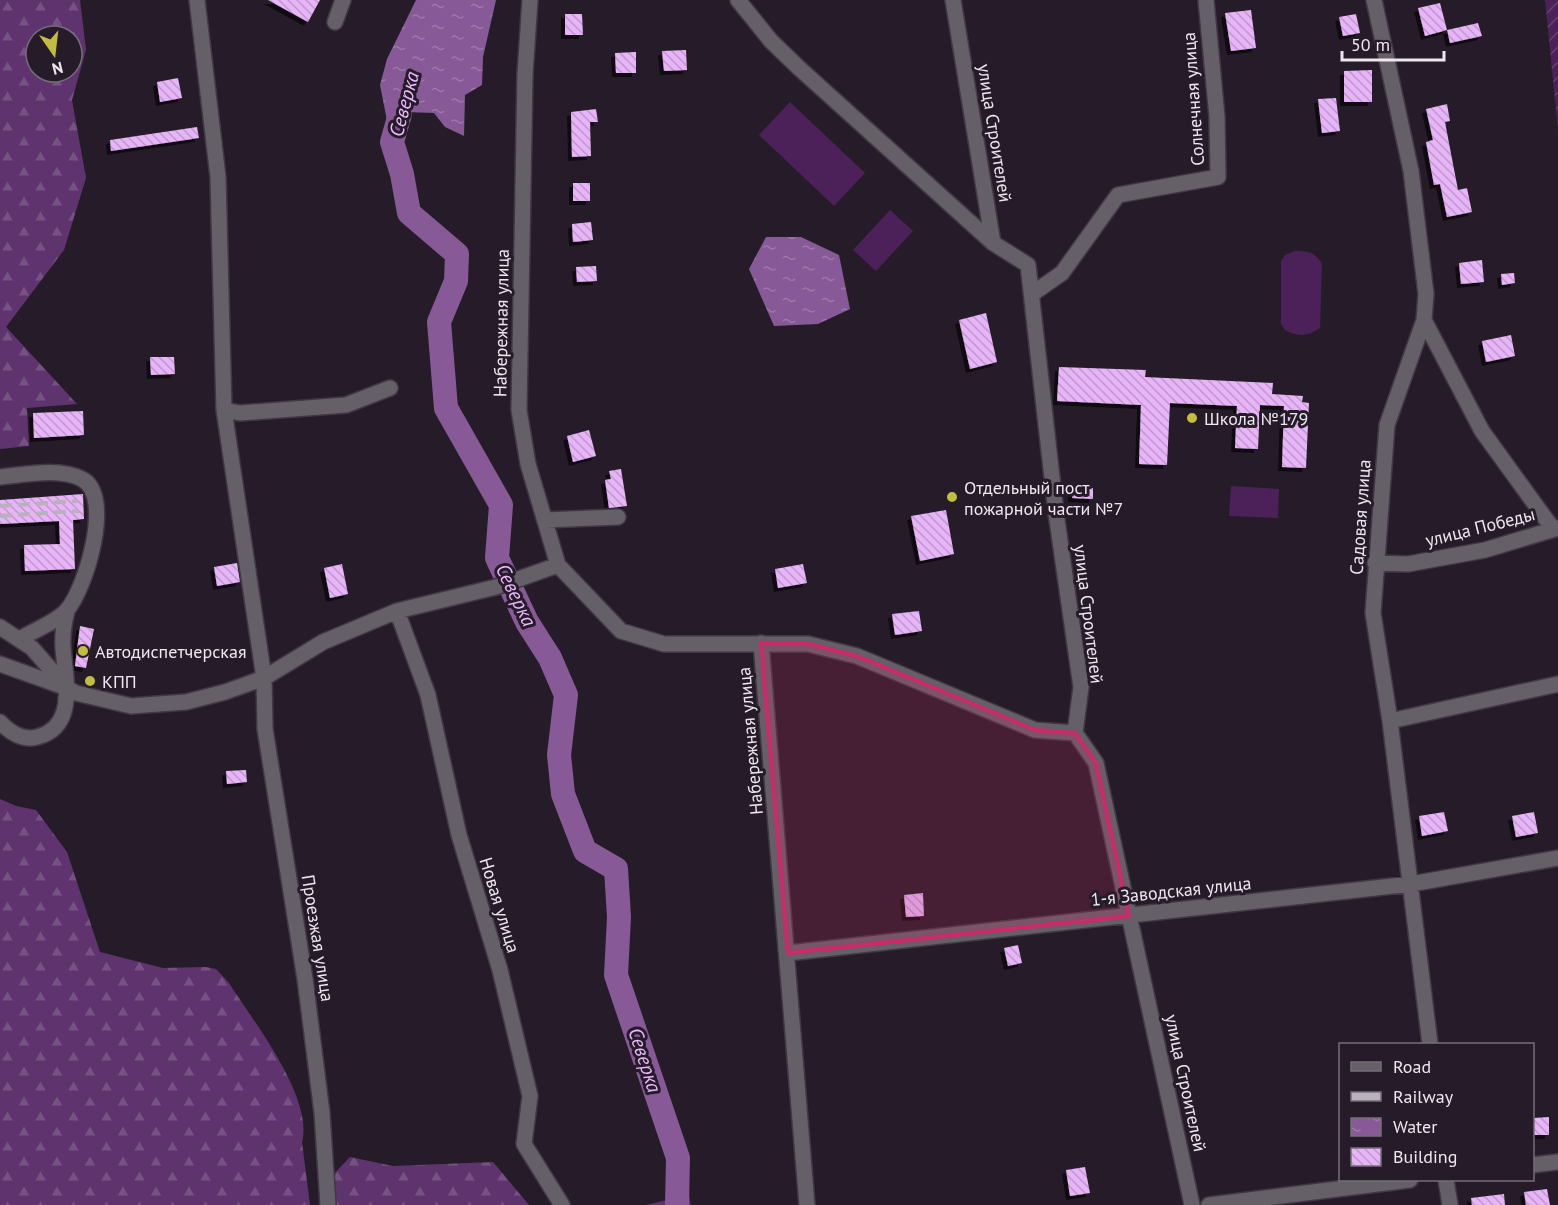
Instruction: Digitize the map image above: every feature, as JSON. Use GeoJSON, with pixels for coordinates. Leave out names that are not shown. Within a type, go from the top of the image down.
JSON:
{"type":"FeatureCollection","features":[{"type":"Feature","properties":{"kind":"street","name":"Проезжая улица"},"geometry":{"type":"LineString","coordinates":[[197,0],[218,177],[224,410],[264,678],[265,729],[305,979],[322,1113],[328,1205]]}},
{"type":"Feature","properties":{"kind":"street"},"geometry":{"type":"LineString","coordinates":[[335,22],[343,0]]}},
{"type":"Feature","properties":{"kind":"street","name":"Набережная улица"},"geometry":{"type":"LineString","coordinates":[[530,0],[525,74],[519,411],[528,464],[558,565],[621,631],[664,644],[761,644],[807,1205]]}},
{"type":"Feature","properties":{"kind":"street"},"geometry":{"type":"LineString","coordinates":[[738,0],[796,71],[993,243]]}},
{"type":"Feature","properties":{"kind":"street","name":"улица Строителей"},"geometry":{"type":"LineString","coordinates":[[953,0],[993,243],[1028,265],[1056,513],[1081,687],[1075,734],[1096,763],[1192,1205]]}},
{"type":"Feature","properties":{"kind":"street","name":"Солнечная улица"},"geometry":{"type":"LineString","coordinates":[[1032,294],[1062,273],[1118,195],[1218,177],[1217,117],[1206,0]]}},
{"type":"Feature","properties":{"kind":"street","name":"Садовая улица"},"geometry":{"type":"LineString","coordinates":[[1374,0],[1411,171],[1426,294],[1424,320],[1387,425],[1373,613],[1390,721],[1430,1043]]}},
{"type":"Feature","properties":{"kind":"street"},"geometry":{"type":"LineString","coordinates":[[932,200],[949,203]]}},
{"type":"Feature","properties":{"kind":"street"},"geometry":{"type":"LineString","coordinates":[[1424,320],[1482,431],[1556,529]]}},
{"type":"Feature","properties":{"kind":"street"},"geometry":{"type":"LineString","coordinates":[[224,410],[240,413],[346,405],[390,388]]}},
{"type":"Feature","properties":{"kind":"street"},"geometry":{"type":"LineString","coordinates":[[0,477],[66,474],[81,478],[94,491],[97,508],[91,553],[85,575],[67,610],[63,631],[67,688],[62,717],[45,734],[28,738],[9,730],[0,722]]}},
{"type":"Feature","properties":{"kind":"street"},"geometry":{"type":"LineString","coordinates":[[545,520],[618,516]]}},
{"type":"Feature","properties":{"kind":"street","name":"улица Победы"},"geometry":{"type":"LineString","coordinates":[[1376,563],[1408,564],[1485,550],[1556,529]]}},
{"type":"Feature","properties":{"kind":"street"},"geometry":{"type":"LineString","coordinates":[[0,664],[89,698],[116,704],[149,705],[206,698],[264,678],[323,642],[397,611],[522,580],[558,565]]}},
{"type":"Feature","properties":{"kind":"street"},"geometry":{"type":"LineString","coordinates":[[21,639],[67,610]]}},
{"type":"Feature","properties":{"kind":"street","name":"Новая улица"},"geometry":{"type":"LineString","coordinates":[[397,611],[428,695],[459,835],[508,1005],[530,1096],[524,1144],[562,1205]]}},
{"type":"Feature","properties":{"kind":"street"},"geometry":{"type":"LineString","coordinates":[[0,627],[21,639],[43,658],[67,688]]}},
{"type":"Feature","properties":{"kind":"street"},"geometry":{"type":"LineString","coordinates":[[761,644],[808,644],[857,656],[1035,730],[1075,734]]}},
{"type":"Feature","properties":{"kind":"street"},"geometry":{"type":"LineString","coordinates":[[1390,721],[1558,684]]}},
{"type":"Feature","properties":{"kind":"street","name":"1-я Заводская улица"},"geometry":{"type":"LineString","coordinates":[[788,953],[1411,884],[1558,858]]}},
{"type":"Feature","properties":{"kind":"street"},"geometry":{"type":"LineString","coordinates":[[1534,1165],[1558,1162]]}},
{"type":"Feature","properties":{"kind":"street"},"geometry":{"type":"LineString","coordinates":[[1209,1205],[1395,1181]]}},
{"type":"Feature","properties":{"kind":"street"},"geometry":{"type":"LineString","coordinates":[[1446,1181],[1450,1205]]}},
{"type":"Feature","properties":{"kind":"highlighted area"},"geometry":{"type":"Polygon","coordinates":[[[761,643],[808,644],[857,656],[1035,730],[1075,733],[1096,763],[1129,916],[788,953],[761,643]]]}},
{"type":"Feature","properties":{"kind":"shaded area"},"geometry":{"type":"Polygon","coordinates":[[[1545,0],[1558,0],[1558,130],[1545,0]]]}},
{"type":"Feature","properties":{"kind":"shaded area"},"geometry":{"type":"Polygon","coordinates":[[[790,102],[865,173],[834,206],[759,135],[790,102]]]}},
{"type":"Feature","properties":{"kind":"shaded area"},"geometry":{"type":"Polygon","coordinates":[[[890,210],[913,231],[876,271],[853,250],[890,210]]]}},
{"type":"Feature","properties":{"kind":"shaded area"},"geometry":{"type":"Polygon","coordinates":[[[1295,251],[1311,253],[1322,264],[1320,328],[1303,335],[1285,330],[1281,324],[1281,261],[1285,255],[1295,251]]]}},
{"type":"Feature","properties":{"kind":"shaded area"},"geometry":{"type":"Polygon","coordinates":[[[1231,486],[1279,489],[1278,518],[1229,516],[1231,486]]]}},
{"type":"Feature","properties":{"kind":"green space"},"geometry":{"type":"Polygon","coordinates":[[[0,0],[80,0],[83,24],[24,24],[24,84],[76,84],[72,100],[86,178],[64,250],[6,327],[77,404],[27,408],[29,446],[0,449],[0,0]]]}},
{"type":"Feature","properties":{"kind":"green space"},"geometry":{"type":"Polygon","coordinates":[[[84,33],[86,50],[84,57],[84,33]]]}},
{"type":"Feature","properties":{"kind":"green space"},"geometry":{"type":"Polygon","coordinates":[[[0,799],[16,806],[36,810],[67,852],[100,952],[163,968],[206,967],[216,969],[229,983],[266,1038],[291,1082],[303,1124],[302,1142],[310,1205],[0,1205],[0,799]]]}},
{"type":"Feature","properties":{"kind":"green space"},"geometry":{"type":"Polygon","coordinates":[[[350,1157],[393,1166],[493,1162],[529,1205],[334,1205],[331,1177],[350,1157]]]}},
{"type":"Feature","properties":{"kind":"green space"},"geometry":{"type":"Polygon","coordinates":[[[689,1195],[691,1205],[646,1205],[689,1195]]]}},
{"type":"Feature","properties":{"kind":"water"},"geometry":{"type":"Polygon","coordinates":[[[416,0],[496,0],[483,57],[482,85],[465,95],[464,136],[445,127],[434,113],[406,112],[392,146],[380,85],[387,59],[416,0]]]}},
{"type":"Feature","properties":{"kind":"water"},"geometry":{"type":"Polygon","coordinates":[[[766,237],[801,237],[839,255],[850,309],[818,324],[774,326],[749,269],[766,237]]]}},
{"type":"Feature","properties":{"kind":"building"},"geometry":{"type":"Polygon","coordinates":[[[268,0],[320,0],[308,22],[268,0]]]}},
{"type":"Feature","properties":{"kind":"building"},"geometry":{"type":"Polygon","coordinates":[[[1440,3],[1447,30],[1425,36],[1418,8],[1440,3]]]}},
{"type":"Feature","properties":{"kind":"building"},"geometry":{"type":"Polygon","coordinates":[[[1251,10],[1256,48],[1231,51],[1225,13],[1251,10]]]}},
{"type":"Feature","properties":{"kind":"building"},"geometry":{"type":"Polygon","coordinates":[[[565,14],[582,14],[583,35],[565,35],[565,14]]]}},
{"type":"Feature","properties":{"kind":"building"},"geometry":{"type":"Polygon","coordinates":[[[1356,14],[1360,33],[1343,36],[1339,17],[1356,14]]]}},
{"type":"Feature","properties":{"kind":"building"},"geometry":{"type":"Polygon","coordinates":[[[1478,23],[1482,36],[1450,43],[1447,30],[1478,23]]]}},
{"type":"Feature","properties":{"kind":"building"},"geometry":{"type":"Polygon","coordinates":[[[686,50],[687,70],[664,71],[662,51],[686,50]]]}},
{"type":"Feature","properties":{"kind":"building"},"geometry":{"type":"Polygon","coordinates":[[[636,52],[636,73],[616,73],[615,53],[636,52]]]}},
{"type":"Feature","properties":{"kind":"building"},"geometry":{"type":"Polygon","coordinates":[[[1372,70],[1372,102],[1344,102],[1344,71],[1372,70]]]}},
{"type":"Feature","properties":{"kind":"building"},"geometry":{"type":"Polygon","coordinates":[[[178,78],[182,98],[160,102],[157,82],[178,78]]]}},
{"type":"Feature","properties":{"kind":"building"},"geometry":{"type":"Polygon","coordinates":[[[1336,98],[1340,131],[1322,133],[1318,99],[1336,98]]]}},
{"type":"Feature","properties":{"kind":"building"},"geometry":{"type":"Polygon","coordinates":[[[1447,104],[1450,121],[1445,122],[1458,190],[1467,188],[1472,212],[1447,217],[1440,184],[1434,185],[1426,142],[1433,140],[1426,109],[1447,104]]]}},
{"type":"Feature","properties":{"kind":"building"},"geometry":{"type":"Polygon","coordinates":[[[596,109],[598,122],[590,122],[591,156],[572,157],[571,112],[596,109]]]}},
{"type":"Feature","properties":{"kind":"building"},"geometry":{"type":"Polygon","coordinates":[[[197,127],[199,138],[111,151],[110,140],[197,127]]]}},
{"type":"Feature","properties":{"kind":"building"},"geometry":{"type":"Polygon","coordinates":[[[573,183],[590,183],[590,201],[573,201],[573,183]]]}},
{"type":"Feature","properties":{"kind":"building"},"geometry":{"type":"Polygon","coordinates":[[[591,222],[593,240],[573,242],[572,224],[591,222]]]}},
{"type":"Feature","properties":{"kind":"building"},"geometry":{"type":"Polygon","coordinates":[[[1482,260],[1484,282],[1461,284],[1459,263],[1482,260]]]}},
{"type":"Feature","properties":{"kind":"building"},"geometry":{"type":"Polygon","coordinates":[[[596,266],[597,281],[577,282],[576,267],[596,266]]]}},
{"type":"Feature","properties":{"kind":"building"},"geometry":{"type":"Polygon","coordinates":[[[1514,273],[1515,283],[1502,285],[1501,274],[1514,273]]]}},
{"type":"Feature","properties":{"kind":"building"},"geometry":{"type":"Polygon","coordinates":[[[986,313],[997,362],[970,369],[959,320],[986,313]]]}},
{"type":"Feature","properties":{"kind":"building"},"geometry":{"type":"Polygon","coordinates":[[[1511,335],[1515,356],[1486,362],[1482,341],[1511,335]]]}},
{"type":"Feature","properties":{"kind":"building"},"geometry":{"type":"Polygon","coordinates":[[[150,357],[174,357],[175,374],[151,375],[150,357]]]}},
{"type":"Feature","properties":{"kind":"building"},"geometry":{"type":"Polygon","coordinates":[[[1059,367],[1146,370],[1145,377],[1273,383],[1272,394],[1303,396],[1302,402],[1309,403],[1306,468],[1282,467],[1284,406],[1260,405],[1258,449],[1235,448],[1237,406],[1170,403],[1167,465],[1139,464],[1141,405],[1057,401],[1059,367]]]}},
{"type":"Feature","properties":{"kind":"building"},"geometry":{"type":"Polygon","coordinates":[[[83,411],[84,435],[34,438],[33,413],[83,411]]]}},
{"type":"Feature","properties":{"kind":"building"},"geometry":{"type":"Polygon","coordinates":[[[589,430],[596,456],[573,462],[567,436],[589,430]]]}},
{"type":"Feature","properties":{"kind":"building"},"geometry":{"type":"Polygon","coordinates":[[[621,469],[627,506],[609,508],[605,480],[611,479],[609,471],[621,469]]]}},
{"type":"Feature","properties":{"kind":"building"},"geometry":{"type":"Polygon","coordinates":[[[1072,487],[1093,488],[1093,499],[1072,498],[1072,487]]]}},
{"type":"Feature","properties":{"kind":"building"},"geometry":{"type":"Polygon","coordinates":[[[83,494],[84,519],[73,520],[75,569],[25,571],[24,545],[60,544],[59,521],[0,524],[0,500],[83,494]]]}},
{"type":"Feature","properties":{"kind":"building"},"geometry":{"type":"Polygon","coordinates":[[[946,510],[954,554],[920,561],[911,516],[946,510]]]}},
{"type":"Feature","properties":{"kind":"building"},"geometry":{"type":"Polygon","coordinates":[[[237,563],[240,582],[217,586],[214,567],[237,563]]]}},
{"type":"Feature","properties":{"kind":"building"},"geometry":{"type":"Polygon","coordinates":[[[342,564],[348,594],[330,598],[324,568],[342,564]]]}},
{"type":"Feature","properties":{"kind":"building"},"geometry":{"type":"Polygon","coordinates":[[[803,564],[807,583],[778,588],[775,569],[803,564]]]}},
{"type":"Feature","properties":{"kind":"building"},"geometry":{"type":"Polygon","coordinates":[[[919,611],[922,631],[895,635],[892,614],[919,611]]]}},
{"type":"Feature","properties":{"kind":"building","name":"Автодиспетчерская"},"geometry":{"type":"Polygon","coordinates":[[[80,626],[94,629],[86,668],[75,666],[80,626]]]}},
{"type":"Feature","properties":{"kind":"building"},"geometry":{"type":"Polygon","coordinates":[[[246,770],[247,782],[227,784],[226,771],[246,770]]]}},
{"type":"Feature","properties":{"kind":"building"},"geometry":{"type":"Polygon","coordinates":[[[1444,812],[1448,831],[1422,836],[1419,816],[1444,812]]]}},
{"type":"Feature","properties":{"kind":"building"},"geometry":{"type":"Polygon","coordinates":[[[1534,812],[1538,833],[1516,837],[1512,816],[1534,812]]]}},
{"type":"Feature","properties":{"kind":"building"},"geometry":{"type":"Polygon","coordinates":[[[923,893],[924,916],[906,917],[904,895],[923,893]]]}},
{"type":"Feature","properties":{"kind":"building"},"geometry":{"type":"Polygon","coordinates":[[[1018,945],[1022,963],[1008,966],[1004,948],[1018,945]]]}},
{"type":"Feature","properties":{"kind":"building"},"geometry":{"type":"Polygon","coordinates":[[[1549,1117],[1549,1135],[1534,1135],[1534,1118],[1549,1117]]]}},
{"type":"Feature","properties":{"kind":"building"},"geometry":{"type":"Polygon","coordinates":[[[1085,1167],[1090,1193],[1070,1196],[1066,1170],[1085,1167]]]}},
{"type":"Feature","properties":{"kind":"building"},"geometry":{"type":"Polygon","coordinates":[[[1547,1189],[1550,1205],[1526,1205],[1524,1192],[1547,1189]]]}},
{"type":"Feature","properties":{"kind":"building"},"geometry":{"type":"Polygon","coordinates":[[[1504,1194],[1505,1205],[1472,1205],[1471,1198],[1504,1194]]]}},
{"type":"Feature","properties":{"kind":"waterway","name":"Северка"},"geometry":{"type":"LineString","coordinates":[[400,114],[392,142],[402,174],[409,213],[457,254],[456,281],[439,322],[446,408],[501,505],[497,558],[527,622],[550,658],[566,695],[559,755],[563,794],[585,851],[616,869],[619,917],[616,975],[678,1158],[677,1205]]}},
{"type":"Feature","properties":{"kind":"railway"},"geometry":{"type":"LineString","coordinates":[[0,506],[78,501]]}},
{"type":"Feature","properties":{"kind":"railway"},"geometry":{"type":"LineString","coordinates":[[0,516],[79,511]]}},
{"type":"Feature","properties":{"kind":"place","name":"Школа №179"},"geometry":{"type":"Point","coordinates":[1192,418]}},
{"type":"Feature","properties":{"kind":"place","name":"Отдельный пост пожарной части №7"},"geometry":{"type":"Point","coordinates":[952,497]}},
{"type":"Feature","properties":{"kind":"place","name":"Автодиспетчерская"},"geometry":{"type":"Point","coordinates":[83,651]}},
{"type":"Feature","properties":{"kind":"place","name":"КПП"},"geometry":{"type":"Point","coordinates":[90,681]}}]}
